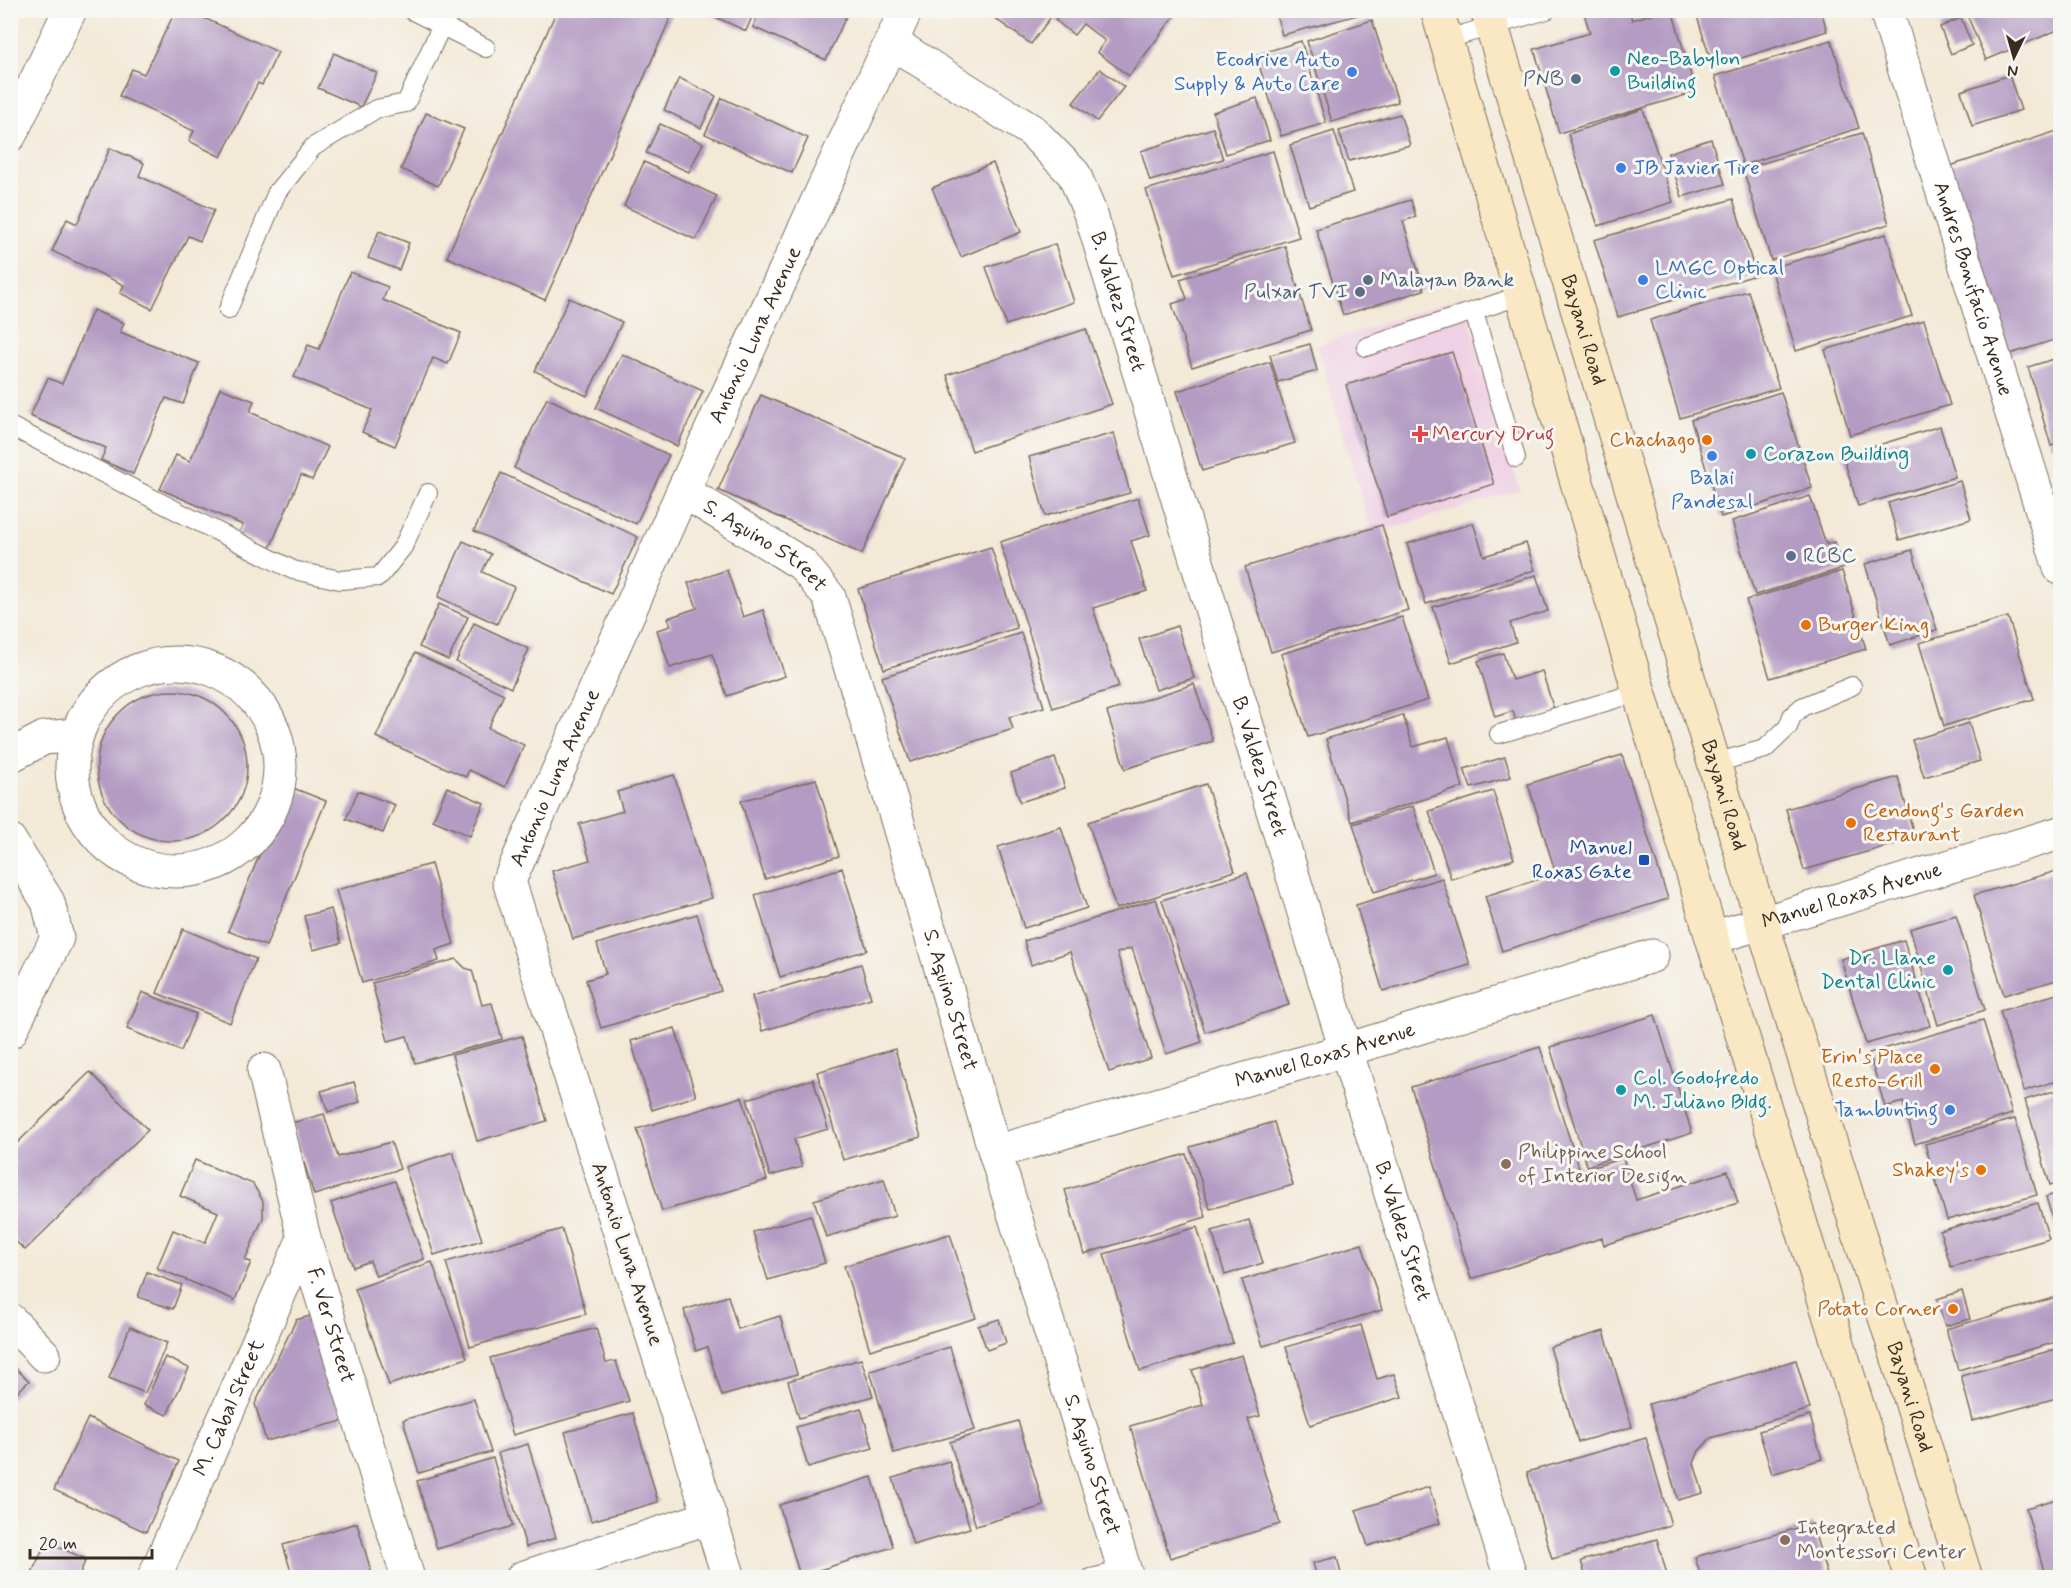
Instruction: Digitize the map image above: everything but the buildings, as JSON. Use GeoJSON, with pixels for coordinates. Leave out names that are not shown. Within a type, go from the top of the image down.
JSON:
{"type":"FeatureCollection","features":[{"type":"Feature","properties":{"kind":"main road","name":"Bayani Road"},"geometry":{"type":"LineString","coordinates":[[1490,18],[1762,922],[1966,1578]]}},
{"type":"Feature","properties":{"kind":"main road"},"geometry":{"type":"LineString","coordinates":[[1442,25],[1712,938],[1911,1578]]}},
{"type":"Feature","properties":{"kind":"street"},"geometry":{"type":"LineString","coordinates":[[10,135],[70,10]]}},
{"type":"Feature","properties":{"kind":"street","name":"Antonio Luna Avenue"},"geometry":{"type":"LineString","coordinates":[[729,1578],[509,881],[683,491],[906,10]]}},
{"type":"Feature","properties":{"kind":"street","name":"Andres Bonifacio Avenue"},"geometry":{"type":"LineString","coordinates":[[1886,10],[2061,568]]}},
{"type":"Feature","properties":{"kind":"street","name":"B. Valdez Street"},"geometry":{"type":"LineString","coordinates":[[891,42],[1032,131],[1074,174],[1092,219],[1510,1578]]}},
{"type":"Feature","properties":{"kind":"street","name":"S. Aquino Street"},"geometry":{"type":"LineString","coordinates":[[683,491],[802,564],[829,597],[897,817],[995,1152],[1126,1574]]}},
{"type":"Feature","properties":{"kind":"street"},"geometry":{"type":"LineString","coordinates":[[171,664],[196,666],[220,673],[242,687],[259,705],[272,727],[279,750],[280,776],[275,800],[264,823],[248,842],[228,857],[205,867],[180,871],[155,869],[131,861],[110,848],[92,830],[79,808],[73,784],[72,767],[77,735],[87,712],[103,693],[123,678],[139,671],[171,664]]}},
{"type":"Feature","properties":{"kind":"street"},"geometry":{"type":"LineString","coordinates":[[10,756],[44,738],[77,735]]}},
{"type":"Feature","properties":{"kind":"street","name":"Manuel Roxas Avenue"},"geometry":{"type":"LineString","coordinates":[[1712,938],[2061,833]]}},
{"type":"Feature","properties":{"kind":"street"},"geometry":{"type":"LineString","coordinates":[[10,841],[48,902],[57,938],[10,1032]]}},
{"type":"Feature","properties":{"kind":"street","name":"Manuel Roxas Avenue"},"geometry":{"type":"LineString","coordinates":[[995,1152],[1346,1050],[1652,956]]}},
{"type":"Feature","properties":{"kind":"street","name":"F. Ver Street"},"geometry":{"type":"LineString","coordinates":[[264,1070],[304,1238],[408,1578]]}},
{"type":"Feature","properties":{"kind":"street","name":"M. Cabal Street"},"geometry":{"type":"LineString","coordinates":[[154,1578],[304,1238]]}},
{"type":"Feature","properties":{"kind":"street"},"geometry":{"type":"LineString","coordinates":[[10,1320],[44,1355]]}},
{"type":"Feature","properties":{"kind":"street"},"geometry":{"type":"LineString","coordinates":[[522,1578],[710,1517]]}},
{"type":"Feature","properties":{"kind":"lane"},"geometry":{"type":"LineString","coordinates":[[411,10],[445,18],[486,48]]}},
{"type":"Feature","properties":{"kind":"lane"},"geometry":{"type":"LineString","coordinates":[[1442,25],[1547,10]]}},
{"type":"Feature","properties":{"kind":"lane"},"geometry":{"type":"LineString","coordinates":[[228,310],[277,192],[313,147],[376,109],[406,103],[445,18]]}},
{"type":"Feature","properties":{"kind":"lane"},"geometry":{"type":"LineString","coordinates":[[1366,347],[1522,295]]}},
{"type":"Feature","properties":{"kind":"lane"},"geometry":{"type":"LineString","coordinates":[[1474,312],[1516,458]]}},
{"type":"Feature","properties":{"kind":"lane"},"geometry":{"type":"LineString","coordinates":[[10,426],[293,570],[340,580],[379,577],[403,547],[428,493]]}},
{"type":"Feature","properties":{"kind":"lane"},"geometry":{"type":"LineString","coordinates":[[1715,763],[1765,749],[1788,727],[1792,716],[1802,707],[1852,686]]}},
{"type":"Feature","properties":{"kind":"lane"},"geometry":{"type":"LineString","coordinates":[[1499,734],[1639,692]]}},
{"type":"Feature","properties":{"kind":"lane"},"geometry":{"type":"LineString","coordinates":[[1091,1578],[1126,1574]]}},
{"type":"Feature","properties":{"kind":"shaded area"},"geometry":{"type":"Polygon","coordinates":[[[1463,297],[1520,490],[1372,534],[1317,345],[1463,297]]]}},
{"type":"Feature","properties":{"kind":"place","name":"Neo-Babylon Building"},"geometry":{"type":"Point","coordinates":[1615,71]}},
{"type":"Feature","properties":{"kind":"place","name":"Ecodrive Auto Supply & Auto Care"},"geometry":{"type":"Point","coordinates":[1352,72]}},
{"type":"Feature","properties":{"kind":"place","name":"PNB"},"geometry":{"type":"Point","coordinates":[1576,79]}},
{"type":"Feature","properties":{"kind":"place","name":"JB Javier Tire"},"geometry":{"type":"Point","coordinates":[1621,168]}},
{"type":"Feature","properties":{"kind":"place","name":"Malayan Bank"},"geometry":{"type":"Point","coordinates":[1368,280]}},
{"type":"Feature","properties":{"kind":"place","name":"LMGC Optical Clinic"},"geometry":{"type":"Point","coordinates":[1643,280]}},
{"type":"Feature","properties":{"kind":"place","name":"Pulxar TVI"},"geometry":{"type":"Point","coordinates":[1360,292]}},
{"type":"Feature","properties":{"kind":"place","name":"Mercury Drug"},"geometry":{"type":"Point","coordinates":[1420,434]}},
{"type":"Feature","properties":{"kind":"place","name":"Chachago"},"geometry":{"type":"Point","coordinates":[1707,440]}},
{"type":"Feature","properties":{"kind":"place","name":"Corazon Building"},"geometry":{"type":"Point","coordinates":[1751,454]}},
{"type":"Feature","properties":{"kind":"place","name":"Balai Pandesal"},"geometry":{"type":"Point","coordinates":[1712,456]}},
{"type":"Feature","properties":{"kind":"place","name":"RCBC"},"geometry":{"type":"Point","coordinates":[1791,556]}},
{"type":"Feature","properties":{"kind":"place","name":"Burger King"},"geometry":{"type":"Point","coordinates":[1806,625]}},
{"type":"Feature","properties":{"kind":"place","name":"Cendong's Garden Restaurant"},"geometry":{"type":"Point","coordinates":[1851,823]}},
{"type":"Feature","properties":{"kind":"place","name":"Manuel Roxas Gate"},"geometry":{"type":"Point","coordinates":[1644,860]}},
{"type":"Feature","properties":{"kind":"place","name":"Dr. Llane Dental Clinic"},"geometry":{"type":"Point","coordinates":[1948,970]}},
{"type":"Feature","properties":{"kind":"place","name":"Erin's Place Resto-Grill"},"geometry":{"type":"Point","coordinates":[1935,1069]}},
{"type":"Feature","properties":{"kind":"place","name":"Col. Godofredo M. Juliano Bldg."},"geometry":{"type":"Point","coordinates":[1621,1090]}},
{"type":"Feature","properties":{"kind":"place","name":"Tambunting"},"geometry":{"type":"Point","coordinates":[1950,1110]}},
{"type":"Feature","properties":{"kind":"place","name":"Philippine School of Interior Design"},"geometry":{"type":"Point","coordinates":[1506,1164]}},
{"type":"Feature","properties":{"kind":"place","name":"Shakey's"},"geometry":{"type":"Point","coordinates":[1981,1170]}},
{"type":"Feature","properties":{"kind":"place","name":"Potato Corner"},"geometry":{"type":"Point","coordinates":[1953,1309]}},
{"type":"Feature","properties":{"kind":"place","name":"Integrated Montessori Center"},"geometry":{"type":"Point","coordinates":[1785,1540]}}]}
